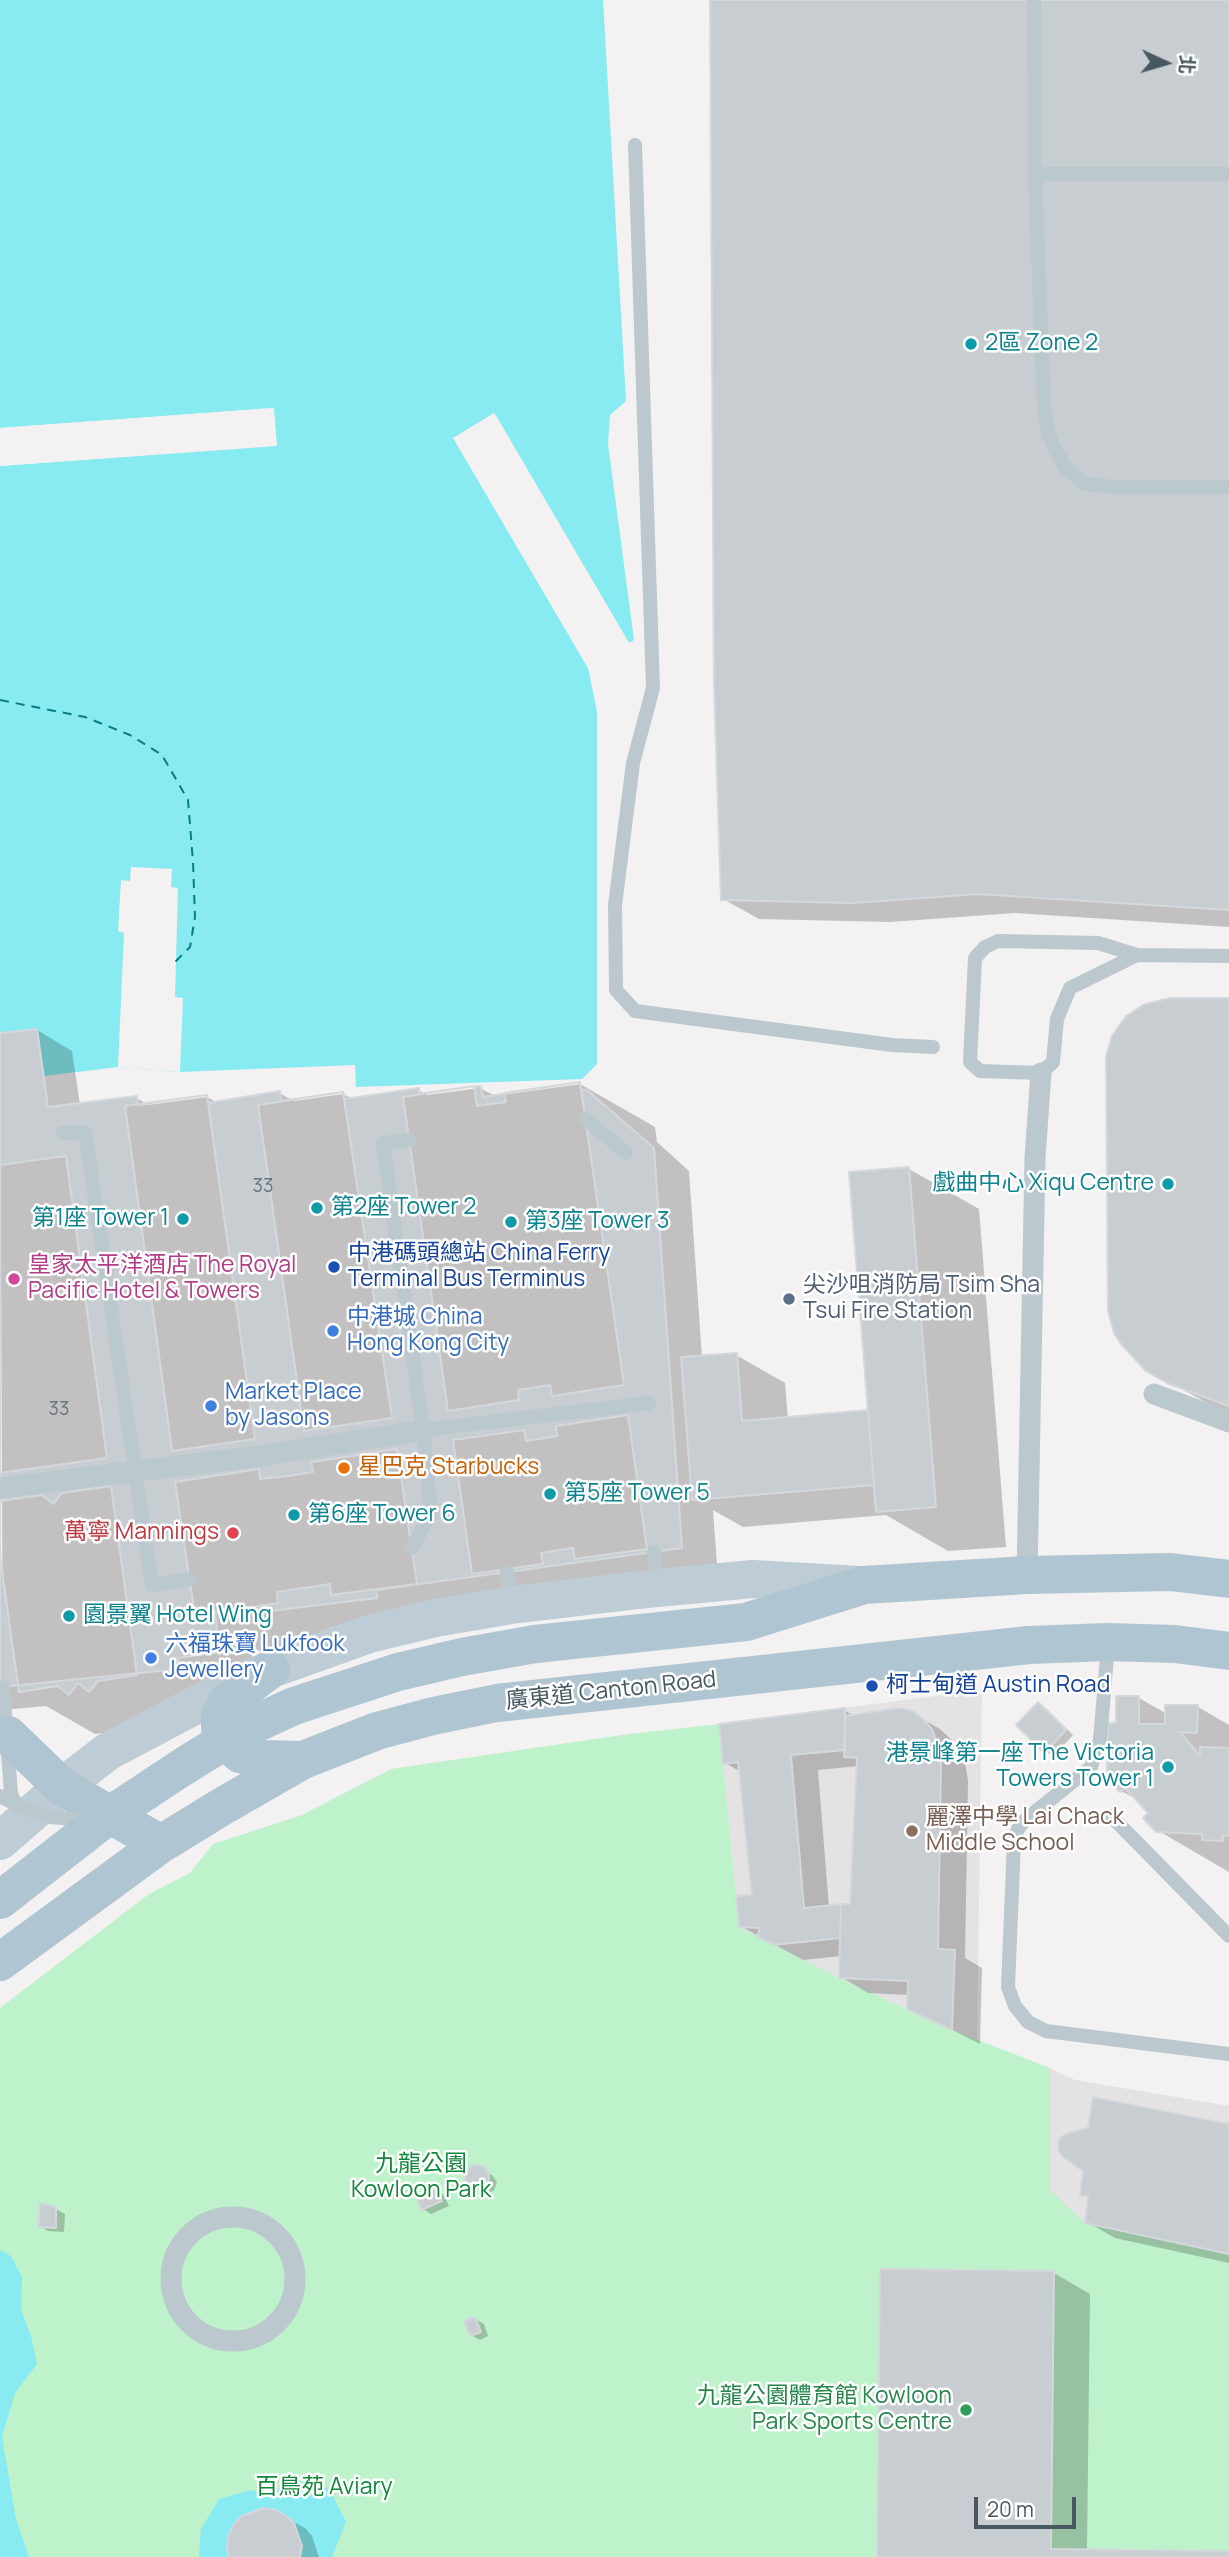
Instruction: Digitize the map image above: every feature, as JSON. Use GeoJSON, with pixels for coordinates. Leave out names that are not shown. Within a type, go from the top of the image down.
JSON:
{"type":"FeatureCollection","features":[{"type":"Feature","properties":{"kind":"main road"},"geometry":{"type":"LineString","coordinates":[[6,1816],[62,1787],[107,1752],[207,1699],[271,1669],[369,1634],[435,1618],[509,1588],[655,1570],[753,1580],[864,1585],[1027,1575],[1170,1572],[1229,1579]]}},
{"type":"Feature","properties":{"kind":"main road"},"geometry":{"type":"LineString","coordinates":[[0,1900],[104,1819],[181,1768],[244,1729],[294,1706],[398,1672],[462,1657],[536,1644],[746,1622],[864,1585]]}},
{"type":"Feature","properties":{"kind":"main road","name":"廣東道 Canton Road"},"geometry":{"type":"LineString","coordinates":[[0,1962],[161,1844],[303,1760],[377,1731],[433,1716],[497,1703],[1029,1645],[1108,1642],[1175,1644],[1229,1651]]}},
{"type":"Feature","properties":{"kind":"main road"},"geometry":{"type":"LineString","coordinates":[[271,1669],[226,1703],[220,1716],[220,1728],[226,1741],[240,1754],[260,1759],[303,1760]]}},
{"type":"Feature","properties":{"kind":"main road"},"geometry":{"type":"LineString","coordinates":[[8,1735],[62,1787],[161,1844]]}},
{"type":"Feature","properties":{"kind":"main road"},"geometry":{"type":"LineString","coordinates":[[6,1816],[161,1844]]}},
{"type":"Feature","properties":{"kind":"street"},"geometry":{"type":"LineString","coordinates":[[1027,1575],[1035,1158],[1041,1073]]}},
{"type":"Feature","properties":{"kind":"street"},"geometry":{"type":"LineString","coordinates":[[1154,1394],[1229,1422]]}},
{"type":"Feature","properties":{"kind":"street"},"geometry":{"type":"LineString","coordinates":[[0,1488],[267,1455],[423,1430]]}},
{"type":"Feature","properties":{"kind":"street"},"geometry":{"type":"LineString","coordinates":[[230,2216],[251,2219],[269,2228],[284,2242],[292,2261],[295,2281],[291,2301],[281,2319],[264,2333],[245,2340],[225,2341],[205,2335],[188,2323],[176,2306],[171,2286],[172,2265],[180,2246],[193,2231],[211,2221],[230,2216]]}},
{"type":"Feature","properties":{"kind":"lane"},"geometry":{"type":"LineString","coordinates":[[1034,0],[1035,174],[1044,407],[1047,429],[1054,448],[1066,468],[1085,484],[1112,487],[1229,487]]}},
{"type":"Feature","properties":{"kind":"lane"},"geometry":{"type":"LineString","coordinates":[[635,145],[653,688],[633,763],[616,892],[616,990],[635,1011],[892,1045],[933,1047]]}},
{"type":"Feature","properties":{"kind":"lane"},"geometry":{"type":"LineString","coordinates":[[1035,174],[1229,174]]}},
{"type":"Feature","properties":{"kind":"lane"},"geometry":{"type":"LineString","coordinates":[[1137,955],[1070,988],[1057,1019],[1053,1062],[1041,1073],[980,1071],[970,1062],[975,958],[985,947],[998,941],[1098,943],[1137,955],[1229,956]]}},
{"type":"Feature","properties":{"kind":"lane"},"geometry":{"type":"LineString","coordinates":[[586,1119],[626,1153]]}},
{"type":"Feature","properties":{"kind":"lane"},"geometry":{"type":"LineString","coordinates":[[63,1133],[85,1132],[152,1585],[190,1579]]}},
{"type":"Feature","properties":{"kind":"lane"},"geometry":{"type":"LineString","coordinates":[[409,1140],[383,1143],[423,1430],[431,1513],[412,1548]]}},
{"type":"Feature","properties":{"kind":"lane"},"geometry":{"type":"LineString","coordinates":[[423,1430],[649,1403]]}},
{"type":"Feature","properties":{"kind":"lane"},"geometry":{"type":"LineString","coordinates":[[1108,1642],[1100,1740],[1091,1767],[1025,1820],[1014,1841],[1008,1987],[1015,2006],[1027,2022],[1046,2031],[1229,2054]]}},
{"type":"Feature","properties":{"kind":"lane"},"geometry":{"type":"LineString","coordinates":[[3,1686],[11,1794],[6,1816]]}},
{"type":"Feature","properties":{"kind":"lane"},"geometry":{"type":"LineString","coordinates":[[6,1816],[23,1808],[49,1817],[104,1819]]}},
{"type":"Feature","properties":{"kind":"lane"},"geometry":{"type":"LineString","coordinates":[[1111,1816],[1229,1936]]}},
{"type":"Feature","properties":{"kind":"shaded area","name":"麗澤中學 Lai Chack Middle School"},"geometry":{"type":"Polygon","coordinates":[[[982,1690],[977,2041],[839,1978],[739,1927],[719,1724],[982,1690]]]}},
{"type":"Feature","properties":{"kind":"shaded area"},"geometry":{"type":"Polygon","coordinates":[[[1050,2068],[1075,2080],[1229,2106],[1229,2254],[1085,2223],[1049,2190],[1050,2068]]]}},
{"type":"Feature","properties":{"kind":"green space","name":"九龍公園 Kowloon Park"},"geometry":{"type":"Polygon","coordinates":[[[719,1724],[739,1927],[839,1978],[952,2030],[1050,2068],[1050,2190],[1085,2223],[1229,2254],[1229,2557],[0,2557],[0,2008],[149,1894],[190,1873],[213,1844],[302,1815],[391,1769],[629,1734],[719,1724]]]}},
{"type":"Feature","properties":{"kind":"water"},"geometry":{"type":"Polygon","coordinates":[[[0,0],[603,0],[626,401],[610,415],[608,444],[634,640],[629,643],[495,414],[454,438],[588,668],[597,712],[597,1064],[582,1079],[356,1087],[355,1065],[180,1072],[118,1067],[44,1076],[37,1029],[0,1033],[0,466],[276,445],[273,408],[0,428],[0,0]]]}},
{"type":"Feature","properties":{"kind":"water"},"geometry":{"type":"Polygon","coordinates":[[[0,2250],[11,2256],[22,2277],[21,2310],[31,2336],[37,2364],[15,2393],[2,2437],[16,2519],[29,2557],[0,2557],[0,2250]]]}},
{"type":"Feature","properties":{"kind":"water"},"geometry":{"type":"Polygon","coordinates":[[[294,2480],[329,2488],[346,2522],[332,2557],[300,2557],[302,2546],[294,2523],[276,2510],[264,2508],[242,2516],[228,2536],[229,2557],[199,2557],[201,2529],[219,2499],[250,2490],[267,2494],[294,2480]]]}},
{"type":"Feature","properties":{"kind":"pier"},"geometry":{"type":"Polygon","coordinates":[[[274,408],[277,446],[0,466],[0,462],[273,442],[270,412],[0,431],[0,428],[274,408]]]}},
{"type":"Feature","properties":{"kind":"pier"},"geometry":{"type":"Polygon","coordinates":[[[494,413],[629,643],[626,645],[493,418],[458,439],[591,666],[588,668],[453,438],[494,413]]]}},
{"type":"Feature","properties":{"kind":"pier"},"geometry":{"type":"Polygon","coordinates":[[[131,867],[172,869],[171,887],[178,888],[175,997],[183,998],[180,1072],[118,1067],[124,933],[118,931],[121,880],[130,881],[131,867]]]}},
{"type":"Feature","properties":{"kind":"building","name":"2區 Zone 2"},"geometry":{"type":"Polygon","coordinates":[[[710,0],[1229,0],[1229,910],[978,894],[853,903],[721,900],[714,682],[710,0]]]}},
{"type":"Feature","properties":{"kind":"building","name":"戲曲中心 Xiqu Centre"},"geometry":{"type":"Polygon","coordinates":[[[1170,998],[1229,998],[1229,1406],[1167,1383],[1146,1371],[1114,1333],[1108,1311],[1106,1056],[1112,1036],[1126,1016],[1145,1004],[1170,998]]]}},
{"type":"Feature","properties":{"kind":"building","name":"中港城 China Hong Kong City"},"geometry":{"type":"Polygon","coordinates":[[[37,1029],[48,1107],[137,1096],[138,1105],[207,1095],[208,1103],[280,1091],[281,1101],[343,1092],[345,1099],[419,1088],[419,1094],[474,1086],[481,1086],[483,1097],[580,1082],[581,1090],[587,1090],[654,1148],[682,1548],[376,1590],[377,1598],[228,1616],[228,1610],[215,1611],[219,1652],[178,1658],[179,1669],[0,1687],[0,1033],[37,1029]]]}},
{"type":"Feature","properties":{"kind":"building","name":"第3座 Tower 3"},"geometry":{"type":"Polygon","coordinates":[[[580,1082],[624,1385],[552,1396],[550,1385],[518,1390],[519,1400],[448,1411],[403,1097],[474,1086],[477,1106],[506,1102],[504,1093],[580,1082]]]}},
{"type":"Feature","properties":{"kind":"building","name":"第2座 Tower 2"},"geometry":{"type":"Polygon","coordinates":[[[343,1092],[392,1418],[304,1431],[258,1105],[343,1092]]]}},
{"type":"Feature","properties":{"kind":"building","name":"第1座 Tower 1"},"geometry":{"type":"Polygon","coordinates":[[[207,1095],[255,1439],[172,1451],[125,1106],[207,1095]]]}},
{"type":"Feature","properties":{"kind":"building"},"geometry":{"type":"Polygon","coordinates":[[[66,1156],[107,1458],[0,1473],[0,1165],[66,1156]]]}},
{"type":"Feature","properties":{"kind":"building"},"geometry":{"type":"Polygon","coordinates":[[[909,1167],[936,1507],[876,1512],[849,1172],[909,1167]]]}},
{"type":"Feature","properties":{"kind":"building"},"geometry":{"type":"Polygon","coordinates":[[[737,1353],[742,1421],[868,1410],[874,1485],[692,1500],[681,1357],[737,1353]]]}},
{"type":"Feature","properties":{"kind":"building","name":"第5座 Tower 5"},"geometry":{"type":"Polygon","coordinates":[[[628,1415],[647,1549],[575,1559],[573,1548],[541,1553],[543,1564],[472,1574],[453,1440],[524,1430],[526,1441],[557,1436],[556,1426],[628,1415]]]}},
{"type":"Feature","properties":{"kind":"building","name":"第6座 Tower 6"},"geometry":{"type":"Polygon","coordinates":[[[397,1449],[417,1584],[331,1595],[330,1584],[277,1592],[278,1603],[195,1616],[175,1482],[259,1469],[260,1479],[288,1476],[313,1472],[311,1462],[397,1449]]]}},
{"type":"Feature","properties":{"kind":"building","name":"園景翼 Hotel Wing"},"geometry":{"type":"Polygon","coordinates":[[[111,1486],[137,1675],[98,1681],[89,1692],[78,1683],[69,1695],[58,1686],[19,1692],[0,1556],[0,1501],[42,1495],[53,1504],[62,1493],[111,1486]]]}},
{"type":"Feature","properties":{"kind":"building","name":"港景峰第一座 The Victoria Towers Tower 1"},"geometry":{"type":"Polygon","coordinates":[[[1116,1696],[1139,1696],[1139,1724],[1165,1724],[1165,1705],[1198,1705],[1197,1733],[1180,1732],[1200,1756],[1200,1747],[1229,1748],[1229,1836],[1223,1835],[1223,1841],[1202,1840],[1202,1834],[1156,1832],[1143,1818],[1148,1813],[1125,1788],[1120,1792],[1107,1778],[1108,1723],[1116,1723],[1116,1696]]]}},
{"type":"Feature","properties":{"kind":"building"},"geometry":{"type":"Polygon","coordinates":[[[1038,1702],[1066,1730],[1044,1753],[1016,1725],[1038,1702]]]}},
{"type":"Feature","properties":{"kind":"building"},"geometry":{"type":"Polygon","coordinates":[[[845,1708],[845,1750],[791,1755],[804,1908],[841,1904],[840,1938],[774,1945],[757,1936],[760,1928],[739,1927],[736,1896],[752,1895],[738,1762],[723,1764],[719,1724],[845,1708]]]}},
{"type":"Feature","properties":{"kind":"building","name":"麗澤中學 Lai Chack Middle School"},"geometry":{"type":"Polygon","coordinates":[[[899,1708],[913,1711],[923,1719],[932,1729],[938,1745],[941,1765],[938,1949],[955,1950],[952,2030],[907,2009],[908,1981],[839,1978],[841,1904],[850,1904],[857,1758],[844,1757],[845,1716],[899,1708]]]}},
{"type":"Feature","properties":{"kind":"building"},"geometry":{"type":"Polygon","coordinates":[[[1093,2097],[1229,2124],[1229,2254],[1085,2223],[1088,2196],[1080,2196],[1083,2171],[1063,2157],[1058,2150],[1058,2142],[1068,2133],[1088,2128],[1093,2097]]]}},
{"type":"Feature","properties":{"kind":"building"},"geometry":{"type":"Polygon","coordinates":[[[477,2165],[488,2172],[489,2177],[482,2188],[477,2189],[466,2182],[465,2177],[472,2166],[477,2165]]]}},
{"type":"Feature","properties":{"kind":"building"},"geometry":{"type":"Polygon","coordinates":[[[436,2188],[442,2201],[421,2210],[416,2197],[436,2188]]]}},
{"type":"Feature","properties":{"kind":"building"},"geometry":{"type":"Polygon","coordinates":[[[40,2203],[56,2207],[56,2228],[38,2227],[40,2203]]]}},
{"type":"Feature","properties":{"kind":"building","name":"九龍公園體育館 Kowloon Park Sports Centre"},"geometry":{"type":"Polygon","coordinates":[[[880,2269],[1054,2271],[1051,2549],[1229,2551],[1229,2557],[877,2557],[880,2269]]]}},
{"type":"Feature","properties":{"kind":"building"},"geometry":{"type":"Polygon","coordinates":[[[475,2317],[481,2332],[470,2336],[464,2321],[475,2317]]]}},
{"type":"Feature","properties":{"kind":"building"},"geometry":{"type":"Polygon","coordinates":[[[264,2508],[276,2510],[294,2523],[302,2546],[300,2557],[229,2557],[228,2536],[234,2524],[242,2516],[264,2508]]]}},
{"type":"Feature","properties":{"kind":"ferry route"},"geometry":{"type":"LineString","coordinates":[[0,700],[85,717],[130,735],[162,755],[188,800],[193,862],[195,917],[190,947],[175,962]]}},
{"type":"Feature","properties":{"kind":"place","name":"2區 Zone 2"},"geometry":{"type":"Point","coordinates":[971,344]}},
{"type":"Feature","properties":{"kind":"place","name":"戲曲中心 Xiqu Centre"},"geometry":{"type":"Point","coordinates":[1168,1184]}},
{"type":"Feature","properties":{"kind":"place","name":"第2座 Tower 2"},"geometry":{"type":"Point","coordinates":[317,1208]}},
{"type":"Feature","properties":{"kind":"place","name":"第1座 Tower 1"},"geometry":{"type":"Point","coordinates":[183,1219]}},
{"type":"Feature","properties":{"kind":"place","name":"第3座 Tower 3"},"geometry":{"type":"Point","coordinates":[511,1222]}},
{"type":"Feature","properties":{"kind":"place","name":"中港碼頭總站 China Ferry Terminal Bus Terminus"},"geometry":{"type":"Point","coordinates":[334,1267]}},
{"type":"Feature","properties":{"kind":"place","name":"皇家太平洋酒店 The Royal Pacific Hotel & Towers"},"geometry":{"type":"Point","coordinates":[14,1279]}},
{"type":"Feature","properties":{"kind":"place","name":"尖沙咀消防局 Tsim Sha Tsui Fire Station"},"geometry":{"type":"Point","coordinates":[789,1299]}},
{"type":"Feature","properties":{"kind":"place","name":"中港城 China Hong Kong City"},"geometry":{"type":"Point","coordinates":[333,1331]}},
{"type":"Feature","properties":{"kind":"place","name":"Market Place by Jasons"},"geometry":{"type":"Point","coordinates":[211,1406]}},
{"type":"Feature","properties":{"kind":"place","name":"星巴克 Starbucks"},"geometry":{"type":"Point","coordinates":[344,1468]}},
{"type":"Feature","properties":{"kind":"place","name":"第5座 Tower 5"},"geometry":{"type":"Point","coordinates":[550,1494]}},
{"type":"Feature","properties":{"kind":"place","name":"第6座 Tower 6"},"geometry":{"type":"Point","coordinates":[294,1515]}},
{"type":"Feature","properties":{"kind":"place","name":"萬寧 Mannings"},"geometry":{"type":"Point","coordinates":[233,1533]}},
{"type":"Feature","properties":{"kind":"place","name":"園景翼 Hotel Wing"},"geometry":{"type":"Point","coordinates":[69,1616]}},
{"type":"Feature","properties":{"kind":"place","name":"六福珠寶 Lukfook Jewellery"},"geometry":{"type":"Point","coordinates":[151,1658]}},
{"type":"Feature","properties":{"kind":"place","name":"柯士甸道 Austin Road"},"geometry":{"type":"Point","coordinates":[872,1686]}},
{"type":"Feature","properties":{"kind":"place","name":"港景峰第一座 The Victoria Towers Tower 1"},"geometry":{"type":"Point","coordinates":[1168,1767]}},
{"type":"Feature","properties":{"kind":"place","name":"麗澤中學 Lai Chack Middle School"},"geometry":{"type":"Point","coordinates":[912,1831]}},
{"type":"Feature","properties":{"kind":"place","name":"九龍公園體育館 Kowloon Park Sports Centre"},"geometry":{"type":"Point","coordinates":[966,2410]}},
{"type":"Feature","properties":{"kind":"park label","name":"百鳥苑 Aviary"},"geometry":{"type":"Point","coordinates":[324,2488]}}]}
